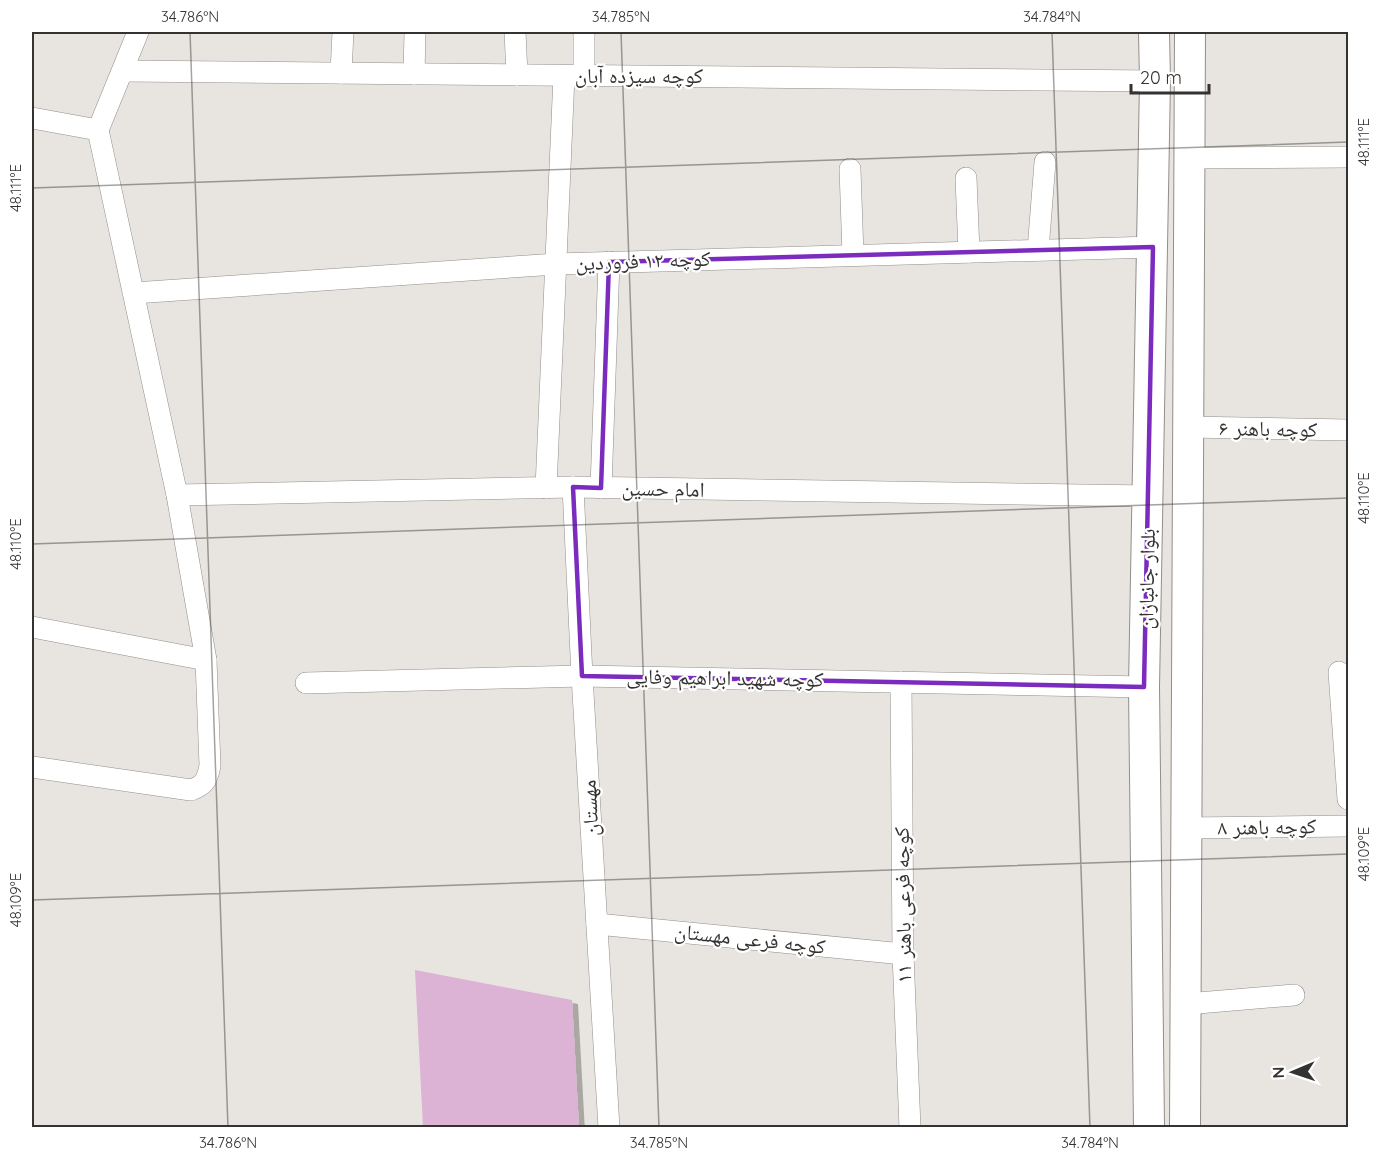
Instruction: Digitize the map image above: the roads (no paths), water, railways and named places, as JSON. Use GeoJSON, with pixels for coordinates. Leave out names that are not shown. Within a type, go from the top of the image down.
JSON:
{"type":"FeatureCollection","features":[{"type":"Feature","properties":{"kind":"main road","name":"بلوار جانبازان"},"geometry":{"type":"LineString","coordinates":[[1149,1128],[1144,687],[1153,247],[1154,32]]}},
{"type":"Feature","properties":{"kind":"main road","name":"بلوار جانبازان"},"geometry":{"type":"LineString","coordinates":[[1185,1128],[1190,32]]}},
{"type":"Feature","properties":{"kind":"street"},"geometry":{"type":"LineString","coordinates":[[32,767],[191,790],[207,780],[210,766],[207,660],[177,495],[98,130],[138,32]]}},
{"type":"Feature","properties":{"kind":"street"},"geometry":{"type":"LineString","coordinates":[[341,73],[343,32]]}},
{"type":"Feature","properties":{"kind":"street"},"geometry":{"type":"LineString","coordinates":[[414,74],[415,32]]}},
{"type":"Feature","properties":{"kind":"street"},"geometry":{"type":"LineString","coordinates":[[515,32],[517,75]]}},
{"type":"Feature","properties":{"kind":"street"},"geometry":{"type":"LineString","coordinates":[[546,488],[556,264],[574,76],[584,32]]}},
{"type":"Feature","properties":{"kind":"street","name":"کوچه سیزده آبان"},"geometry":{"type":"LineString","coordinates":[[123,71],[1155,81]]}},
{"type":"Feature","properties":{"kind":"street"},"geometry":{"type":"LineString","coordinates":[[32,118],[98,130]]}},
{"type":"Feature","properties":{"kind":"street"},"geometry":{"type":"LineString","coordinates":[[1189,158],[1348,157]]}},
{"type":"Feature","properties":{"kind":"street"},"geometry":{"type":"LineString","coordinates":[[1038,250],[1045,162]]}},
{"type":"Feature","properties":{"kind":"street"},"geometry":{"type":"LineString","coordinates":[[850,169],[853,255]]}},
{"type":"Feature","properties":{"kind":"street"},"geometry":{"type":"LineString","coordinates":[[966,178],[969,252]]}},
{"type":"Feature","properties":{"kind":"street","name":"کوچه ۱۲ فروردین"},"geometry":{"type":"LineString","coordinates":[[134,293],[556,264],[1153,247]]}},
{"type":"Feature","properties":{"kind":"street"},"geometry":{"type":"LineString","coordinates":[[601,488],[609,262]]}},
{"type":"Feature","properties":{"kind":"street","name":"کوچه باهنر ۶"},"geometry":{"type":"LineString","coordinates":[[1187,427],[1348,430]]}},
{"type":"Feature","properties":{"kind":"street","name":"مهستان"},"geometry":{"type":"LineString","coordinates":[[573,488],[609,1128]]}},
{"type":"Feature","properties":{"kind":"street","name":"امام حسین"},"geometry":{"type":"LineString","coordinates":[[177,495],[601,488],[1149,496]]}},
{"type":"Feature","properties":{"kind":"street"},"geometry":{"type":"LineString","coordinates":[[32,627],[207,660]]}},
{"type":"Feature","properties":{"kind":"street"},"geometry":{"type":"LineString","coordinates":[[1340,672],[1348,799]]}},
{"type":"Feature","properties":{"kind":"street","name":"کوچه شهید ابراهیم وفایی"},"geometry":{"type":"LineString","coordinates":[[306,682],[582,676],[1144,687]]}},
{"type":"Feature","properties":{"kind":"street","name":"کوچه فرعی باهنر ۱۱"},"geometry":{"type":"LineString","coordinates":[[901,682],[903,954],[910,1128]]}},
{"type":"Feature","properties":{"kind":"street","name":"کوچه باهنر ۸"},"geometry":{"type":"LineString","coordinates":[[1186,828],[1348,826]]}},
{"type":"Feature","properties":{"kind":"street","name":"کوچه فرعی مهستان"},"geometry":{"type":"LineString","coordinates":[[597,924],[903,954]]}},
{"type":"Feature","properties":{"kind":"street"},"geometry":{"type":"LineString","coordinates":[[1185,1004],[1294,995]]}}]}
